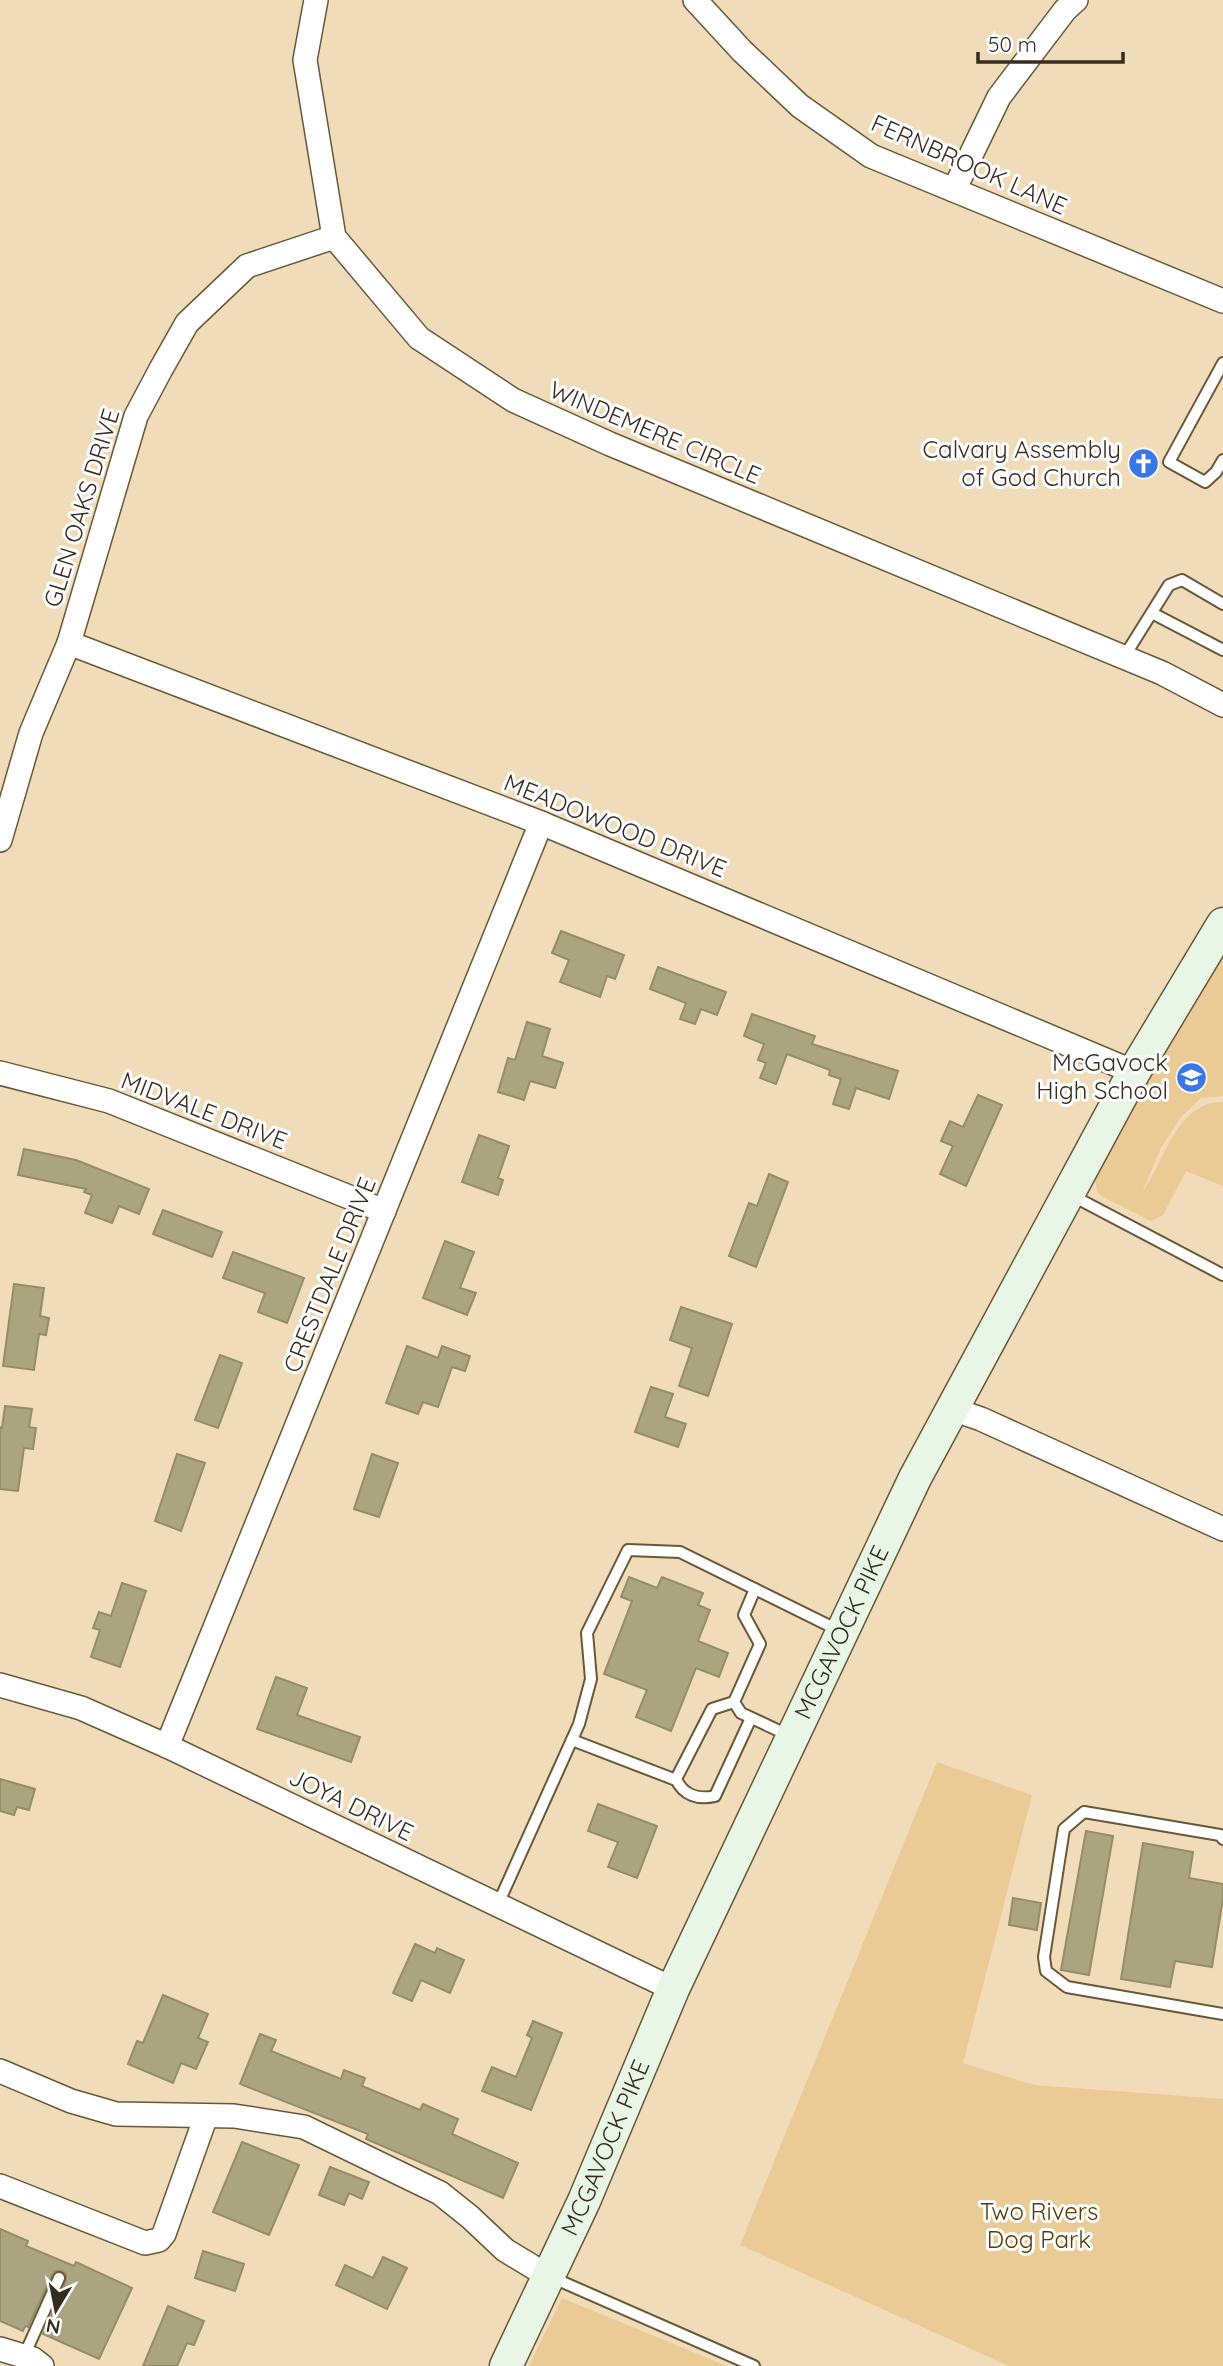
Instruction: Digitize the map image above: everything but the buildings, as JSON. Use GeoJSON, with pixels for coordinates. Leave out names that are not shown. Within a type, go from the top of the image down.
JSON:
{"type":"FeatureCollection","features":[{"type":"Feature","properties":{"kind":"main road","name":"MCGAVOCK PIKE"},"geometry":{"type":"LineString","coordinates":[[506,2366],[583,2201],[673,1989],[915,1478],[1134,1072],[1223,924]]}},
{"type":"Feature","properties":{"kind":"street"},"geometry":{"type":"LineString","coordinates":[[316,0],[306,60],[334,237]]}},
{"type":"Feature","properties":{"kind":"street","name":"FERNBROOK LANE"},"geometry":{"type":"LineString","coordinates":[[695,0],[742,51],[800,106],[871,156],[1223,302]]}},
{"type":"Feature","properties":{"kind":"street"},"geometry":{"type":"LineString","coordinates":[[954,190],[999,97],[1065,10],[1076,0]]}},
{"type":"Feature","properties":{"kind":"street","name":"GLEN OAKS DRIVE"},"geometry":{"type":"LineString","coordinates":[[0,840],[31,733],[69,643],[136,416],[187,323],[247,266],[334,237]]}},
{"type":"Feature","properties":{"kind":"street","name":"WINDEMERE CIRCLE"},"geometry":{"type":"LineString","coordinates":[[334,237],[419,338],[513,400],[623,450],[1124,657],[1223,705]]}},
{"type":"Feature","properties":{"kind":"street","name":"MEADOWOOD DRIVE"},"geometry":{"type":"LineString","coordinates":[[69,643],[541,823],[1134,1072]]}},
{"type":"Feature","properties":{"kind":"street","name":"CRESTDALE DRIVE"},"geometry":{"type":"LineString","coordinates":[[167,1746],[541,823]]}},
{"type":"Feature","properties":{"kind":"street","name":"MIDVALE DRIVE"},"geometry":{"type":"LineString","coordinates":[[0,1073],[108,1101],[384,1210]]}},
{"type":"Feature","properties":{"kind":"street"},"geometry":{"type":"LineString","coordinates":[[953,1409],[981,1419],[1223,1529]]}},
{"type":"Feature","properties":{"kind":"street","name":"JOYA DRIVE"},"geometry":{"type":"LineString","coordinates":[[0,1685],[81,1708],[167,1746],[673,1989]]}},
{"type":"Feature","properties":{"kind":"street"},"geometry":{"type":"LineString","coordinates":[[0,2071],[71,2101],[116,2114],[234,2116],[304,2127],[440,2193],[505,2250],[548,2276]]}},
{"type":"Feature","properties":{"kind":"street"},"geometry":{"type":"LineString","coordinates":[[0,2186],[145,2243],[159,2240],[164,2234],[206,2116]]}},
{"type":"Feature","properties":{"kind":"street"},"geometry":{"type":"LineString","coordinates":[[0,2349],[33,2361]]}},
{"type":"Feature","properties":{"kind":"lane"},"geometry":{"type":"LineString","coordinates":[[1223,363],[1169,461],[1205,482],[1216,472],[1223,460]]}},
{"type":"Feature","properties":{"kind":"lane"},"geometry":{"type":"LineString","coordinates":[[1124,657],[1168,585],[1182,580],[1223,604]]}},
{"type":"Feature","properties":{"kind":"lane"},"geometry":{"type":"LineString","coordinates":[[1152,612],[1223,650]]}},
{"type":"Feature","properties":{"kind":"lane"},"geometry":{"type":"LineString","coordinates":[[1069,1193],[1223,1275]]}},
{"type":"Feature","properties":{"kind":"lane"},"geometry":{"type":"LineString","coordinates":[[498,1904],[579,1724],[591,1679],[587,1633],[628,1550],[680,1552],[842,1632]]}},
{"type":"Feature","properties":{"kind":"lane"},"geometry":{"type":"LineString","coordinates":[[676,1780],[712,1709],[734,1702],[760,1644],[744,1615],[755,1590]]}},
{"type":"Feature","properties":{"kind":"lane"},"geometry":{"type":"LineString","coordinates":[[734,1702],[741,1713],[792,1737]]}},
{"type":"Feature","properties":{"kind":"lane"},"geometry":{"type":"LineString","coordinates":[[572,1740],[676,1780],[680,1789],[702,1800],[715,1796],[751,1718]]}},
{"type":"Feature","properties":{"kind":"lane"},"geometry":{"type":"LineString","coordinates":[[1223,1839],[1220,1835],[1084,1812],[1064,1829],[1044,1957],[1046,1971],[1067,1987],[1223,2014]]}},
{"type":"Feature","properties":{"kind":"lane"},"geometry":{"type":"LineString","coordinates":[[548,2276],[735,2362],[754,2366]]}},
{"type":"Feature","properties":{"kind":"lane"},"geometry":{"type":"LineString","coordinates":[[33,2361],[59,2278]]}},
{"type":"Feature","properties":{"kind":"green space","name":"McGavock High School"},"geometry":{"type":"Polygon","coordinates":[[[1223,958],[1223,1096],[1201,1098],[1181,1117],[1161,1148],[1142,1192],[1183,1123],[1207,1104],[1223,1102],[1223,1186],[1186,1171],[1163,1215],[1151,1221],[1103,1197],[1097,1192],[1095,1175],[1114,1137],[1223,958]]]}},
{"type":"Feature","properties":{"kind":"green space","name":"Two Rivers Dog Park"},"geometry":{"type":"Polygon","coordinates":[[[937,1762],[1032,1795],[963,2063],[1034,2085],[1223,2099],[1223,2366],[1009,2366],[740,2245],[937,1762]]]}},
{"type":"Feature","properties":{"kind":"green space"},"geometry":{"type":"Polygon","coordinates":[[[562,2298],[727,2366],[529,2366],[562,2298]]]}},
{"type":"Feature","properties":{"kind":"place","name":"Calvary Assembly of God Church"},"geometry":{"type":"Point","coordinates":[1144,464]}},
{"type":"Feature","properties":{"kind":"place","name":"McGavock High School"},"geometry":{"type":"Point","coordinates":[1191,1077]}}]}
